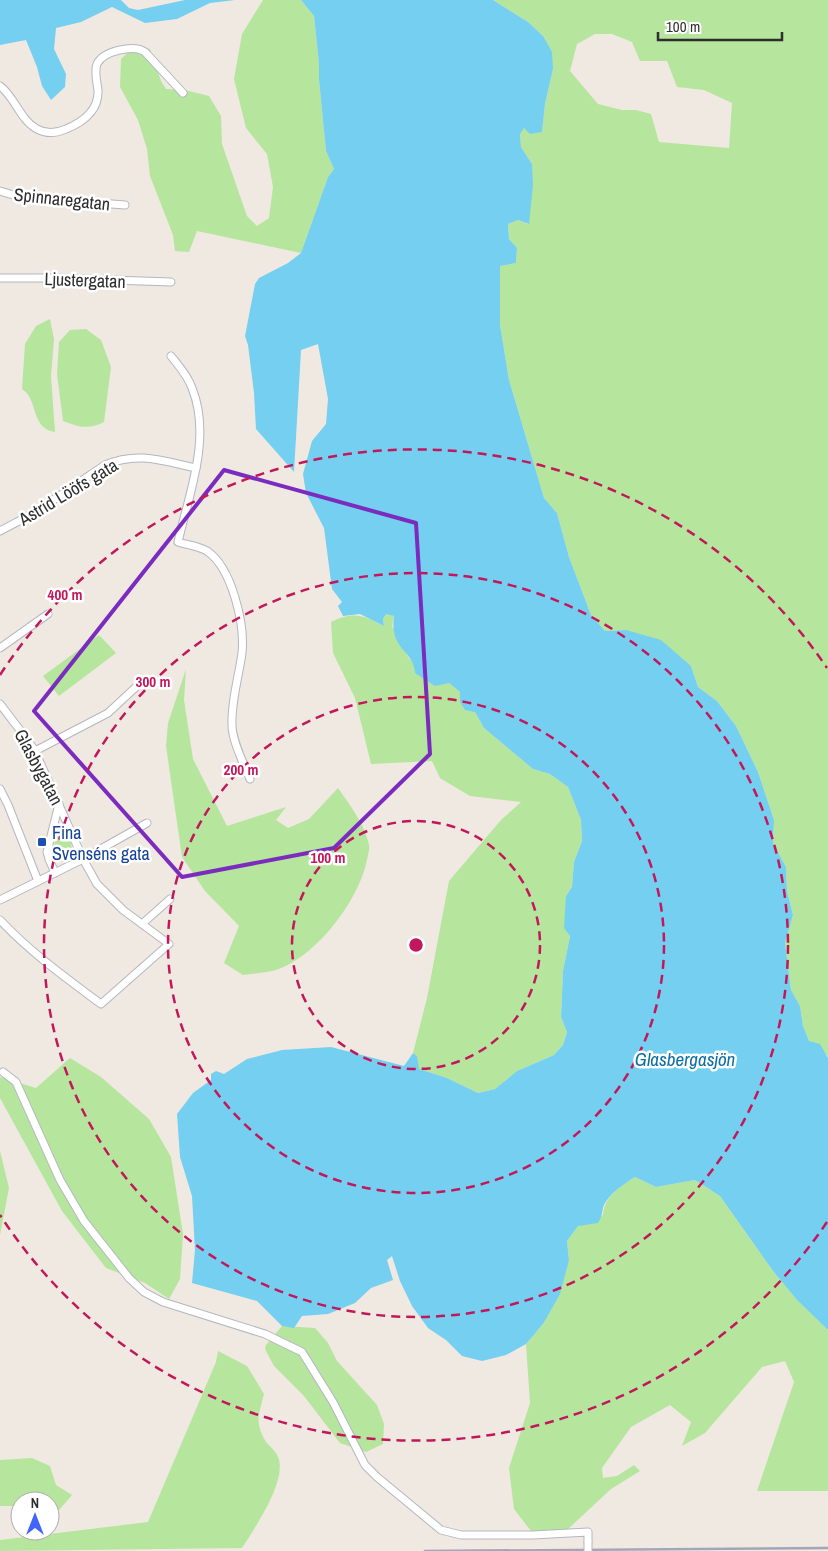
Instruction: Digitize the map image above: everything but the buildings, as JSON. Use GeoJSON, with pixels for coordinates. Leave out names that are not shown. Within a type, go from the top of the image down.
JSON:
{"type":"FeatureCollection","features":[{"type":"Feature","properties":{"kind":"street"},"geometry":{"type":"LineString","coordinates":[[0,86],[7,92],[30,124],[39,130],[50,133],[68,128],[88,116],[97,98],[96,69],[98,64],[105,56],[130,48],[139,49],[148,54],[183,93]]}},
{"type":"Feature","properties":{"kind":"street","name":"Spinnaregatan"},"geometry":{"type":"LineString","coordinates":[[0,191],[20,197],[125,205]]}},
{"type":"Feature","properties":{"kind":"street","name":"Ljustergatan"},"geometry":{"type":"LineString","coordinates":[[0,278],[171,282]]}},
{"type":"Feature","properties":{"kind":"street"},"geometry":{"type":"LineString","coordinates":[[172,356],[188,379],[197,404],[199,430],[196,468],[178,542],[200,548],[213,557],[224,572],[237,603],[242,621],[243,645],[232,728],[250,779]]}},
{"type":"Feature","properties":{"kind":"street","name":"Astrid Lööfs gata"},"geometry":{"type":"LineString","coordinates":[[0,530],[34,513],[114,461],[135,457],[196,468]]}},
{"type":"Feature","properties":{"kind":"street"},"geometry":{"type":"LineString","coordinates":[[0,648],[48,614]]}},
{"type":"Feature","properties":{"kind":"street"},"geometry":{"type":"LineString","coordinates":[[35,751],[108,713],[136,687]]}},
{"type":"Feature","properties":{"kind":"street","name":"Glasbygatan"},"geometry":{"type":"LineString","coordinates":[[0,704],[35,751],[90,873],[123,910],[169,944],[101,1004],[43,960],[0,920]]}},
{"type":"Feature","properties":{"kind":"street"},"geometry":{"type":"LineString","coordinates":[[0,789],[38,881]]}},
{"type":"Feature","properties":{"kind":"street"},"geometry":{"type":"LineString","coordinates":[[55,872],[47,852],[59,804]]}},
{"type":"Feature","properties":{"kind":"street"},"geometry":{"type":"LineString","coordinates":[[0,900],[83,859],[147,823]]}},
{"type":"Feature","properties":{"kind":"street"},"geometry":{"type":"LineString","coordinates":[[142,924],[170,899]]}},
{"type":"Feature","properties":{"kind":"street"},"geometry":{"type":"LineString","coordinates":[[2,1072],[16,1082],[60,1180],[84,1221],[119,1268],[144,1292],[163,1302],[188,1311],[265,1334],[302,1352],[333,1402],[365,1465],[441,1530],[461,1535],[533,1535],[588,1532],[588,1551]]}},
{"type":"Feature","properties":{"kind":"highlighted area"},"geometry":{"type":"Polygon","coordinates":[[[224,470],[416,523],[430,754],[334,848],[182,877],[34,711],[224,470]]]}},
{"type":"Feature","properties":{"kind":"green space"},"geometry":{"type":"Polygon","coordinates":[[[263,0],[301,0],[314,16],[326,151],[334,169],[328,177],[301,253],[197,231],[189,252],[175,251],[173,235],[150,176],[147,149],[138,120],[120,87],[121,59],[135,46],[150,49],[161,81],[166,89],[185,90],[209,96],[221,116],[222,144],[247,216],[257,226],[269,218],[273,187],[267,154],[246,128],[234,79],[242,34],[263,0]]]}},
{"type":"Feature","properties":{"kind":"green space"},"geometry":{"type":"Polygon","coordinates":[[[493,0],[828,0],[828,1058],[827,1055],[809,1041],[803,1026],[800,1006],[791,990],[785,943],[793,915],[787,891],[786,867],[773,843],[774,820],[758,772],[736,726],[717,701],[698,687],[691,666],[626,630],[605,631],[591,615],[569,557],[557,513],[544,498],[509,380],[500,325],[500,266],[516,263],[517,248],[509,239],[508,224],[518,220],[528,224],[532,164],[521,147],[520,133],[524,128],[542,131],[545,104],[553,69],[543,36],[528,22],[493,0]],[[595,34],[577,44],[570,71],[598,104],[651,114],[659,142],[729,148],[732,103],[704,90],[677,87],[667,61],[640,61],[632,42],[612,34],[595,34]]]}},
{"type":"Feature","properties":{"kind":"green space"},"geometry":{"type":"Polygon","coordinates":[[[50,319],[54,339],[51,376],[55,432],[47,429],[38,420],[31,400],[22,389],[25,344],[36,326],[50,319]]]}},
{"type":"Feature","properties":{"kind":"green space"},"geometry":{"type":"Polygon","coordinates":[[[86,329],[101,340],[111,367],[104,422],[88,427],[63,421],[57,374],[59,342],[70,330],[86,329]]]}},
{"type":"Feature","properties":{"kind":"green space"},"geometry":{"type":"Polygon","coordinates":[[[386,613],[394,616],[392,626],[408,657],[415,665],[449,683],[460,692],[460,702],[475,712],[484,728],[533,769],[550,774],[568,787],[581,820],[582,841],[574,862],[572,887],[566,896],[570,936],[563,971],[561,1017],[567,1032],[563,1045],[554,1055],[517,1071],[495,1089],[478,1093],[447,1078],[418,1069],[417,1057],[413,1053],[427,998],[449,881],[501,820],[521,802],[470,796],[440,778],[432,761],[371,764],[355,698],[333,653],[331,622],[346,616],[358,616],[370,619],[384,626],[383,619],[386,613]]]}},
{"type":"Feature","properties":{"kind":"green space"},"geometry":{"type":"Polygon","coordinates":[[[99,635],[116,653],[59,696],[43,676],[99,635]]]}},
{"type":"Feature","properties":{"kind":"green space"},"geometry":{"type":"Polygon","coordinates":[[[186,669],[184,700],[193,759],[227,826],[286,807],[276,820],[288,828],[309,819],[338,788],[356,815],[367,837],[369,852],[366,864],[361,879],[345,910],[334,925],[308,951],[295,961],[277,970],[243,975],[224,963],[239,926],[205,891],[182,857],[166,746],[168,723],[186,669]]]}},
{"type":"Feature","properties":{"kind":"green space"},"geometry":{"type":"Polygon","coordinates":[[[60,824],[72,849],[69,858],[64,862],[54,857],[57,830],[60,824]]]}},
{"type":"Feature","properties":{"kind":"green space"},"geometry":{"type":"Polygon","coordinates":[[[70,1058],[101,1077],[149,1119],[171,1157],[183,1234],[180,1279],[169,1299],[145,1283],[106,1268],[62,1211],[0,1098],[0,1077],[36,1088],[70,1058]]]}},
{"type":"Feature","properties":{"kind":"green space"},"geometry":{"type":"Polygon","coordinates":[[[0,1151],[9,1188],[0,1235],[0,1151]]]}},
{"type":"Feature","properties":{"kind":"green space"},"geometry":{"type":"Polygon","coordinates":[[[635,1177],[656,1187],[695,1180],[720,1196],[773,1271],[797,1300],[828,1330],[828,1491],[757,1491],[794,1382],[785,1361],[762,1367],[705,1433],[682,1446],[691,1422],[670,1405],[631,1427],[602,1468],[603,1478],[617,1476],[634,1465],[640,1471],[611,1489],[568,1529],[554,1534],[531,1531],[514,1509],[509,1468],[530,1403],[526,1344],[543,1324],[569,1260],[567,1241],[578,1226],[603,1215],[606,1203],[610,1197],[635,1177]]]}},
{"type":"Feature","properties":{"kind":"green space"},"geometry":{"type":"Polygon","coordinates":[[[282,1326],[315,1328],[328,1343],[337,1361],[377,1405],[384,1424],[383,1444],[366,1452],[340,1443],[304,1396],[274,1366],[265,1349],[266,1345],[282,1326]]]}},
{"type":"Feature","properties":{"kind":"green space"},"geometry":{"type":"Polygon","coordinates":[[[218,1351],[247,1366],[264,1394],[259,1413],[260,1429],[266,1442],[277,1455],[280,1467],[274,1491],[268,1504],[242,1548],[0,1551],[0,1540],[60,1541],[60,1533],[148,1522],[216,1362],[218,1351]]]}},
{"type":"Feature","properties":{"kind":"green space"},"geometry":{"type":"Polygon","coordinates":[[[32,1458],[50,1466],[56,1485],[72,1495],[60,1509],[60,1491],[10,1491],[10,1506],[0,1506],[0,1460],[32,1458]]]}},
{"type":"Feature","properties":{"kind":"water"},"geometry":{"type":"Polygon","coordinates":[[[0,0],[121,0],[129,8],[138,10],[185,0],[235,0],[210,3],[177,19],[145,23],[112,7],[81,22],[56,28],[54,49],[66,74],[65,87],[51,100],[42,86],[37,67],[26,40],[0,45],[0,0]]]}},
{"type":"Feature","properties":{"kind":"water","name":"Glasbergasjön"},"geometry":{"type":"Polygon","coordinates":[[[301,0],[493,0],[528,22],[543,36],[552,52],[553,69],[545,104],[542,132],[530,134],[524,128],[520,134],[521,147],[532,164],[533,185],[529,224],[518,220],[508,224],[509,239],[517,248],[516,263],[500,266],[500,325],[509,380],[544,498],[557,513],[569,557],[591,615],[605,631],[626,630],[661,640],[691,666],[698,687],[717,701],[736,726],[758,772],[774,820],[773,843],[786,867],[787,891],[793,915],[785,943],[791,990],[800,1006],[803,1026],[809,1041],[820,1044],[828,1058],[828,1330],[797,1300],[773,1271],[720,1196],[695,1180],[656,1187],[635,1177],[616,1190],[605,1203],[598,1223],[578,1226],[567,1241],[569,1260],[560,1294],[543,1324],[526,1344],[506,1355],[482,1361],[462,1356],[446,1340],[428,1328],[412,1306],[400,1281],[392,1256],[387,1260],[393,1280],[371,1288],[355,1303],[328,1314],[302,1316],[294,1328],[282,1326],[257,1301],[192,1283],[195,1250],[192,1196],[180,1157],[177,1114],[193,1093],[211,1080],[211,1074],[216,1071],[224,1074],[247,1059],[282,1050],[331,1047],[404,1066],[413,1053],[417,1056],[419,1069],[447,1078],[478,1093],[495,1089],[517,1071],[554,1055],[563,1045],[567,1032],[561,1017],[563,971],[570,936],[564,928],[566,896],[572,887],[574,862],[582,841],[581,820],[568,787],[550,774],[533,769],[484,728],[475,712],[465,710],[460,702],[460,692],[449,683],[435,686],[415,673],[411,659],[398,643],[395,636],[393,627],[394,616],[386,614],[383,619],[384,626],[360,614],[343,616],[338,606],[342,602],[332,589],[324,528],[306,493],[303,474],[312,441],[326,424],[328,399],[318,344],[301,350],[294,472],[256,429],[254,393],[248,345],[245,336],[255,284],[259,278],[288,263],[301,253],[328,177],[334,169],[326,151],[314,16],[301,0]]]}},
{"type":"Feature","properties":{"kind":"railway"},"geometry":{"type":"LineString","coordinates":[[425,1551],[828,1548]]}},
{"type":"Feature","properties":{"kind":"place","name":"Fina Svenséns gata"},"geometry":{"type":"Point","coordinates":[42,842]}}]}
